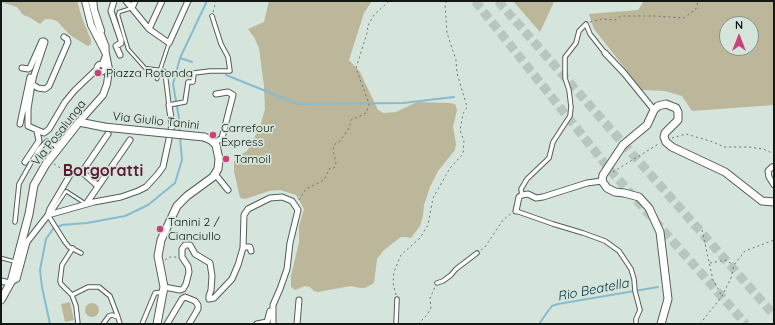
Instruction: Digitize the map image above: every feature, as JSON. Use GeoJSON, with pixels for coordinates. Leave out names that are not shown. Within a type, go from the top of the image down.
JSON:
{"type":"FeatureCollection","features":[{"type":"Feature","properties":{"kind":"main road"},"geometry":{"type":"LineString","coordinates":[[661,324],[668,299],[660,232],[650,208],[639,197],[615,192],[607,188],[602,181],[603,176],[622,145],[647,126],[654,110],[658,106],[666,104],[676,108],[678,112],[678,120],[665,133],[664,137],[666,142],[672,147],[725,172],[762,201],[774,202]]}},
{"type":"Feature","properties":{"kind":"main road","name":"Via Giulio Tanini"},"geometry":{"type":"LineString","coordinates":[[79,122],[104,127],[204,137],[214,143]]}},
{"type":"Feature","properties":{"kind":"main road","name":"Via Posalunga"},"geometry":{"type":"LineString","coordinates":[[1,300],[11,283],[34,185],[58,147],[79,122]]}},
{"type":"Feature","properties":{"kind":"main road"},"geometry":{"type":"LineString","coordinates":[[157,324],[164,289],[158,256],[161,240],[177,206],[187,196],[213,177],[218,169],[219,159],[216,144],[214,143]]}},
{"type":"Feature","properties":{"kind":"street"},"geometry":{"type":"LineString","coordinates":[[85,1],[91,25],[106,54],[108,62],[107,84]]}},
{"type":"Feature","properties":{"kind":"street"},"geometry":{"type":"LineString","coordinates":[[91,1],[97,23],[106,46],[106,54],[102,65],[105,68],[103,72],[107,84]]}},
{"type":"Feature","properties":{"kind":"street"},"geometry":{"type":"LineString","coordinates":[[114,1],[111,11],[121,42],[116,46],[120,55]]}},
{"type":"Feature","properties":{"kind":"street"},"geometry":{"type":"LineString","coordinates":[[126,1],[149,29],[169,42],[188,1]]}},
{"type":"Feature","properties":{"kind":"street"},"geometry":{"type":"LineString","coordinates":[[132,8],[135,1]]}},
{"type":"Feature","properties":{"kind":"street"},"geometry":{"type":"LineString","coordinates":[[149,29],[162,1]]}},
{"type":"Feature","properties":{"kind":"street"},"geometry":{"type":"LineString","coordinates":[[169,105],[185,102],[188,82],[193,82],[194,73],[210,70],[230,71],[228,57],[221,44],[212,16]]}},
{"type":"Feature","properties":{"kind":"street"},"geometry":{"type":"LineString","coordinates":[[522,195],[521,189],[528,179],[549,158],[553,142],[570,116],[571,107],[569,90],[565,78],[565,57],[576,43],[579,31],[586,24],[590,34],[605,53],[624,73],[654,110]]}},
{"type":"Feature","properties":{"kind":"street"},"geometry":{"type":"LineString","coordinates":[[32,84],[38,88],[45,88],[49,86],[68,42],[64,37]]}},
{"type":"Feature","properties":{"kind":"street"},"geometry":{"type":"LineString","coordinates":[[22,68],[30,68],[42,41],[44,41],[45,42],[32,84],[27,122],[28,126],[44,134],[49,129],[65,102],[97,69],[98,65],[102,65]]}},
{"type":"Feature","properties":{"kind":"street"},"geometry":{"type":"LineString","coordinates":[[20,124],[31,74],[36,59],[40,57]]}},
{"type":"Feature","properties":{"kind":"street"},"geometry":{"type":"LineString","coordinates":[[97,69],[100,72],[103,72]]}},
{"type":"Feature","properties":{"kind":"street"},"geometry":{"type":"LineString","coordinates":[[1,281],[11,283],[17,279],[27,242],[50,216],[86,204],[121,197],[138,191],[146,187],[163,167],[172,125],[165,72],[160,70]]}},
{"type":"Feature","properties":{"kind":"street","name":"Via Posalunga"},"geometry":{"type":"LineString","coordinates":[[79,122],[103,95],[107,84]]}},
{"type":"Feature","properties":{"kind":"street"},"geometry":{"type":"LineString","coordinates":[[214,143],[222,138],[233,95],[228,92],[216,94]]}},
{"type":"Feature","properties":{"kind":"street"},"geometry":{"type":"LineString","coordinates":[[25,162],[39,141],[37,131]]}},
{"type":"Feature","properties":{"kind":"street"},"geometry":{"type":"LineString","coordinates":[[98,186],[82,172],[108,134]]}},
{"type":"Feature","properties":{"kind":"street"},"geometry":{"type":"LineString","coordinates":[[86,204],[130,140]]}},
{"type":"Feature","properties":{"kind":"street"},"geometry":{"type":"LineString","coordinates":[[15,222],[18,184],[39,149],[48,141],[58,147]]}},
{"type":"Feature","properties":{"kind":"street"},"geometry":{"type":"LineString","coordinates":[[772,167],[768,171],[769,177],[774,185]]}},
{"type":"Feature","properties":{"kind":"street"},"geometry":{"type":"LineString","coordinates":[[215,174],[228,190]]}},
{"type":"Feature","properties":{"kind":"street"},"geometry":{"type":"LineString","coordinates":[[70,175],[50,209],[50,216],[65,242],[81,253]]}},
{"type":"Feature","properties":{"kind":"street"},"geometry":{"type":"LineString","coordinates":[[602,181],[587,183],[543,198],[536,198],[528,194],[522,195],[519,197],[516,211],[598,238],[619,251],[631,269],[634,279],[635,292],[640,310],[636,319],[636,324]]}},
{"type":"Feature","properties":{"kind":"street"},"geometry":{"type":"LineString","coordinates":[[142,324],[155,293],[164,289],[180,290],[183,289],[186,284],[189,272],[188,266],[182,257],[182,249],[185,245],[190,245],[195,254],[210,263],[212,276],[209,299],[214,298],[232,279],[238,265],[243,248],[244,215],[248,209],[270,198],[282,197],[292,201],[298,210],[290,243],[288,269],[273,305],[273,324]]}},
{"type":"Feature","properties":{"kind":"street"},"geometry":{"type":"LineString","coordinates":[[243,248],[246,246],[250,247],[252,251]]}},
{"type":"Feature","properties":{"kind":"street"},"geometry":{"type":"LineString","coordinates":[[73,248],[62,265],[60,281],[64,288],[72,295],[76,306],[78,324]]}},
{"type":"Feature","properties":{"kind":"street"},"geometry":{"type":"LineString","coordinates":[[437,283],[451,276],[456,269],[477,253]]}},
{"type":"Feature","properties":{"kind":"street"},"geometry":{"type":"LineString","coordinates":[[72,295],[88,287],[99,287],[110,296],[120,324]]}},
{"type":"Feature","properties":{"kind":"street"},"geometry":{"type":"LineString","coordinates":[[257,324],[267,322],[270,316],[272,300],[280,289]]}},
{"type":"Feature","properties":{"kind":"street"},"geometry":{"type":"LineString","coordinates":[[167,324],[182,299],[185,297],[195,301],[198,305],[198,309],[189,324]]}},
{"type":"Feature","properties":{"kind":"street"},"geometry":{"type":"LineString","coordinates":[[396,324],[397,299]]}},
{"type":"Feature","properties":{"kind":"street"},"geometry":{"type":"LineString","coordinates":[[297,324],[299,300]]}},
{"type":"Feature","properties":{"kind":"street"},"geometry":{"type":"LineString","coordinates":[[103,324],[109,316],[114,315],[118,318]]}},
{"type":"Feature","properties":{"kind":"lane"},"geometry":{"type":"LineString","coordinates":[[95,1],[96,10],[106,40]]}},
{"type":"Feature","properties":{"kind":"lane"},"geometry":{"type":"LineString","coordinates":[[132,8],[119,12],[118,15],[128,49],[145,68],[160,70]]}},
{"type":"Feature","properties":{"kind":"lane"},"geometry":{"type":"LineString","coordinates":[[157,79],[160,70],[162,69],[169,42]]}},
{"type":"Feature","properties":{"kind":"lane"},"geometry":{"type":"LineString","coordinates":[[50,216],[66,191],[86,204]]}},
{"type":"Feature","properties":{"kind":"lane"},"geometry":{"type":"LineString","coordinates":[[1,258],[16,262]]}},
{"type":"Feature","properties":{"kind":"path"},"geometry":{"type":"LineString","coordinates":[[212,16],[216,1]]}},
{"type":"Feature","properties":{"kind":"path"},"geometry":{"type":"LineString","coordinates":[[294,204],[298,202],[306,189],[324,180],[330,168],[334,168],[336,164],[333,149],[335,144],[340,141],[349,128],[351,120],[366,113],[369,104],[356,68],[368,30],[367,27],[374,15],[388,1]]}},
{"type":"Feature","properties":{"kind":"path"},"geometry":{"type":"LineString","coordinates":[[397,299],[393,283],[394,272],[401,255],[420,238],[428,225],[434,198],[450,168],[463,154],[464,141],[460,130],[463,114],[467,107],[457,73],[456,60],[447,33],[445,4],[448,1]]}},
{"type":"Feature","properties":{"kind":"path"},"geometry":{"type":"LineString","coordinates":[[586,24],[593,20],[615,20],[621,16],[684,18],[696,10],[698,1]]}},
{"type":"Feature","properties":{"kind":"path"},"geometry":{"type":"LineString","coordinates":[[610,165],[612,173],[661,142],[666,142],[668,139],[686,134],[713,142],[724,148],[749,147],[763,149],[774,154]]}},
{"type":"Feature","properties":{"kind":"path"},"geometry":{"type":"LineString","coordinates":[[49,160],[70,175]]}},
{"type":"Feature","properties":{"kind":"path"},"geometry":{"type":"LineString","coordinates":[[477,253],[485,247],[503,220],[516,211]]}},
{"type":"Feature","properties":{"kind":"path"},"geometry":{"type":"LineString","coordinates":[[702,230],[713,280],[722,296]]}},
{"type":"Feature","properties":{"kind":"path"},"geometry":{"type":"LineString","coordinates":[[700,324],[722,296],[731,278],[734,265],[745,251],[774,240]]}},
{"type":"Feature","properties":{"kind":"path"},"geometry":{"type":"LineString","coordinates":[[160,264],[170,257],[182,257]]}},
{"type":"Feature","properties":{"kind":"path"},"geometry":{"type":"LineString","coordinates":[[709,264],[726,260],[734,265]]}},
{"type":"Feature","properties":{"kind":"path"},"geometry":{"type":"LineString","coordinates":[[418,324],[427,315],[431,308],[430,298],[437,283]]}},
{"type":"Feature","properties":{"kind":"shaded area"},"geometry":{"type":"Polygon","coordinates":[[[1,1],[77,1],[91,40],[91,44],[88,46],[76,39],[57,21],[45,19],[40,24],[23,15],[17,7],[1,1]]]}},
{"type":"Feature","properties":{"kind":"shaded area"},"geometry":{"type":"Polygon","coordinates":[[[269,1],[372,1],[364,13],[349,60],[360,72],[378,110],[383,113],[396,112],[417,102],[455,104],[457,110],[453,127],[456,144],[455,150],[438,171],[430,187],[424,205],[420,226],[411,238],[401,237],[384,250],[377,259],[374,283],[365,288],[351,286],[318,292],[305,286],[295,290],[291,287],[291,276],[299,242],[299,226],[304,209],[299,200],[296,195],[280,190],[269,191],[245,199],[240,198],[234,171],[234,162],[237,157],[247,151],[250,146],[260,127],[265,109],[264,86],[259,48],[248,29],[264,22],[269,1]]]}},
{"type":"Feature","properties":{"kind":"shaded area"},"geometry":{"type":"Polygon","coordinates":[[[513,1],[556,1],[554,2],[540,32],[513,1]]]}},
{"type":"Feature","properties":{"kind":"shaded area"},"geometry":{"type":"Polygon","coordinates":[[[644,1],[774,1],[774,105],[692,111],[682,96],[665,91],[642,90],[594,29],[589,14],[638,10],[644,1]]]}},
{"type":"Feature","properties":{"kind":"shaded area"},"geometry":{"type":"Polygon","coordinates":[[[70,302],[74,320],[65,322],[61,304],[70,302]]]}},
{"type":"Feature","properties":{"kind":"shaded area"},"geometry":{"type":"Polygon","coordinates":[[[89,303],[95,303],[99,307],[99,313],[95,317],[89,317],[85,313],[85,307],[89,303]]]}},
{"type":"Feature","properties":{"kind":"waterway"},"geometry":{"type":"LineString","coordinates":[[180,133],[173,84],[180,58],[207,1]]}},
{"type":"Feature","properties":{"kind":"waterway"},"geometry":{"type":"LineString","coordinates":[[180,58],[192,62]]}},
{"type":"Feature","properties":{"kind":"waterway"},"geometry":{"type":"LineString","coordinates":[[226,75],[298,104],[403,103],[454,97]]}},
{"type":"Feature","properties":{"kind":"waterway"},"geometry":{"type":"LineString","coordinates":[[50,324],[40,270],[46,239],[53,229],[62,225],[87,223],[125,216],[148,205],[175,183],[182,160],[180,137]]}},
{"type":"Feature","properties":{"kind":"waterway","name":"Rio Beatella"},"geometry":{"type":"LineString","coordinates":[[539,324],[552,306],[558,304],[658,287]]}},
{"type":"Feature","properties":{"kind":"tunnel"},"geometry":{"type":"LineString","coordinates":[[475,1],[610,170],[746,324]]}},
{"type":"Feature","properties":{"kind":"tunnel"},"geometry":{"type":"LineString","coordinates":[[498,1],[774,315]]}},
{"type":"Feature","properties":{"kind":"place","name":"Piazza Rotonda"},"geometry":{"type":"Point","coordinates":[98,73]}},
{"type":"Feature","properties":{"kind":"place","name":"Carrefour Express"},"geometry":{"type":"Point","coordinates":[213,135]}},
{"type":"Feature","properties":{"kind":"place","name":"Tamoil"},"geometry":{"type":"Point","coordinates":[226,159]}},
{"type":"Feature","properties":{"kind":"place","name":"Tanini 2 / Cianciullo"},"geometry":{"type":"Point","coordinates":[160,229]}},
{"type":"Feature","properties":{"kind":"district","name":"Borgoratti"},"geometry":{"type":"Point","coordinates":[103,171]}}]}
